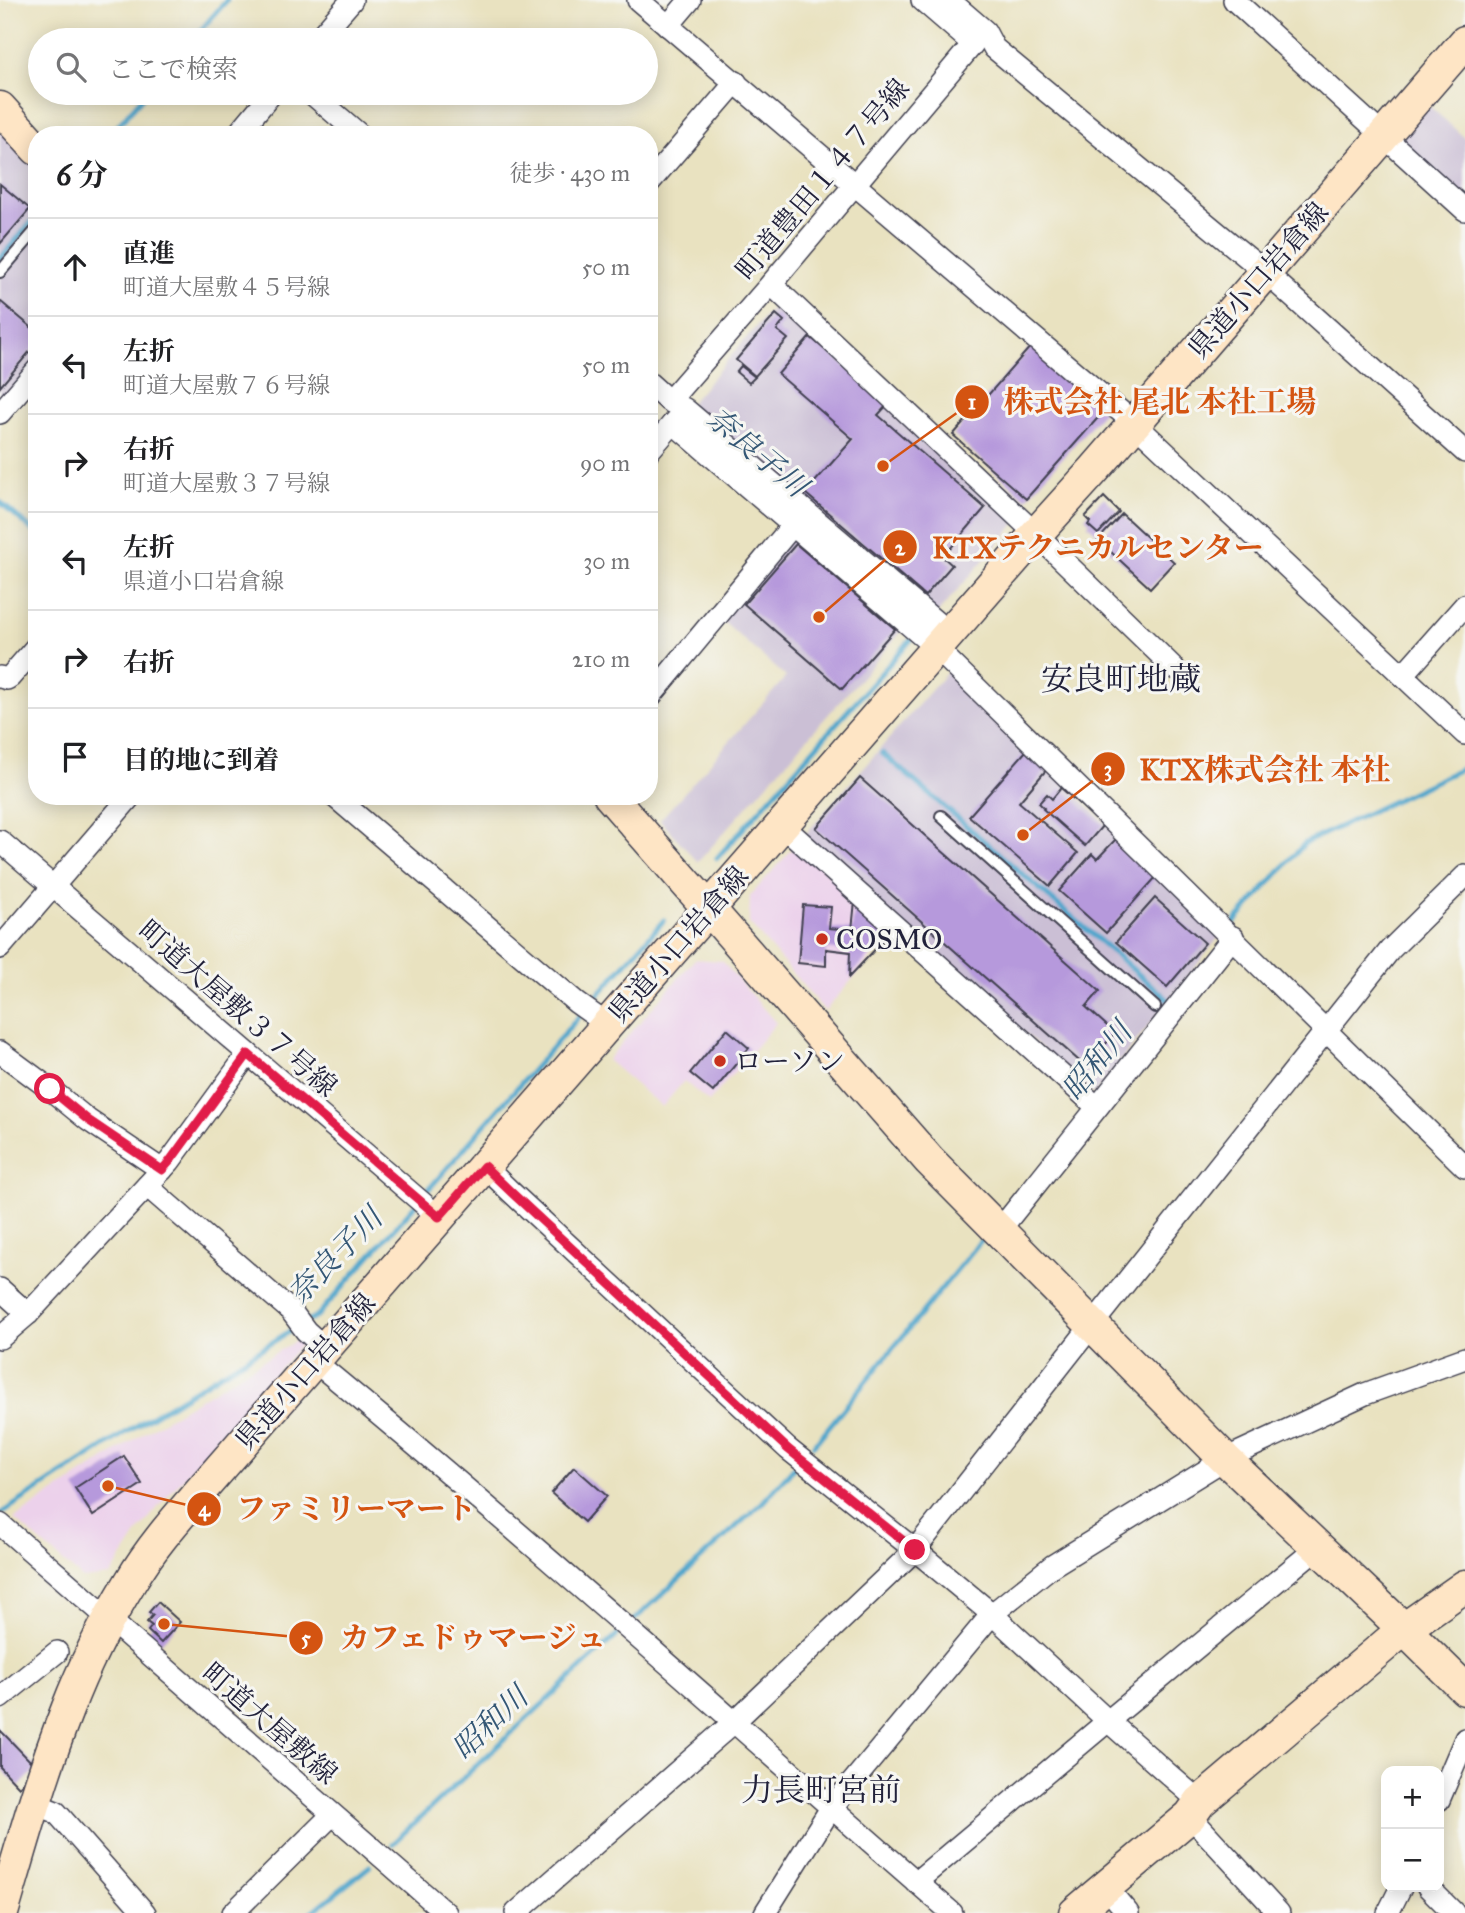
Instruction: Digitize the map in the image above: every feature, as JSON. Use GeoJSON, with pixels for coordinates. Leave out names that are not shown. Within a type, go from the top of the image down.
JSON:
{"type":"FeatureCollection","features":[{"type":"Feature","properties":{"kind":"main road","name":"県道小口岩倉線"},"geometry":{"type":"LineString","coordinates":[[2,1913],[11,1845],[36,1804],[66,1711],[87,1662],[132,1579],[148,1556],[203,1488],[607,1025],[717,917],[782,825],[1465,42]]}},
{"type":"Feature","properties":{"kind":"main road"},"geometry":{"type":"LineString","coordinates":[[0,108],[28,139]]}},
{"type":"Feature","properties":{"kind":"main road"},"geometry":{"type":"LineString","coordinates":[[618,805],[929,1160],[1225,1459],[1465,1689]]}},
{"type":"Feature","properties":{"kind":"main road"},"geometry":{"type":"LineString","coordinates":[[1074,1913],[1404,1629],[1465,1586]]}},
{"type":"Feature","properties":{"kind":"street"},"geometry":{"type":"LineString","coordinates":[[328,28],[352,0]]}},
{"type":"Feature","properties":{"kind":"street"},"geometry":{"type":"LineString","coordinates":[[638,0],[1133,422],[1465,734]]}},
{"type":"Feature","properties":{"kind":"street"},"geometry":{"type":"LineString","coordinates":[[668,26],[690,0]]}},
{"type":"Feature","properties":{"kind":"street"},"geometry":{"type":"LineString","coordinates":[[922,0],[982,37]]}},
{"type":"Feature","properties":{"kind":"street"},"geometry":{"type":"LineString","coordinates":[[949,0],[994,48],[1265,272],[1465,452]]}},
{"type":"Feature","properties":{"kind":"street"},"geometry":{"type":"LineString","coordinates":[[1238,1],[1465,210]]}},
{"type":"Feature","properties":{"kind":"street","name":"町道豊田１４７号線"},"geometry":{"type":"LineString","coordinates":[[658,438],[771,284],[859,189],[982,37]]}},
{"type":"Feature","properties":{"kind":"street"},"geometry":{"type":"LineString","coordinates":[[658,173],[736,82]]}},
{"type":"Feature","properties":{"kind":"street"},"geometry":{"type":"LineString","coordinates":[[244,126],[262,105]]}},
{"type":"Feature","properties":{"kind":"street"},"geometry":{"type":"LineString","coordinates":[[325,105],[350,126]]}},
{"type":"Feature","properties":{"kind":"street"},"geometry":{"type":"LineString","coordinates":[[771,284],[1174,668]]}},
{"type":"Feature","properties":{"kind":"street"},"geometry":{"type":"LineString","coordinates":[[0,413],[28,380]]}},
{"type":"Feature","properties":{"kind":"street"},"geometry":{"type":"LineString","coordinates":[[658,392],[799,519],[943,641],[1325,1031],[1465,1167]]}},
{"type":"Feature","properties":{"kind":"street"},"geometry":{"type":"LineString","coordinates":[[658,687],[799,519]]}},
{"type":"Feature","properties":{"kind":"street"},"geometry":{"type":"LineString","coordinates":[[1403,675],[1465,605]]}},
{"type":"Feature","properties":{"kind":"street"},"geometry":{"type":"LineString","coordinates":[[0,677],[8,679],[28,656]]}},
{"type":"Feature","properties":{"kind":"street"},"geometry":{"type":"LineString","coordinates":[[0,948],[123,805]]}},
{"type":"Feature","properties":{"kind":"street"},"geometry":{"type":"LineString","coordinates":[[350,805],[577,1003],[607,1025]]}},
{"type":"Feature","properties":{"kind":"street"},"geometry":{"type":"LineString","coordinates":[[782,825],[1092,1103]]}},
{"type":"Feature","properties":{"kind":"street","name":"町道大屋敷３７号線"},"geometry":{"type":"LineString","coordinates":[[0,841],[439,1217]]}},
{"type":"Feature","properties":{"kind":"street"},"geometry":{"type":"LineString","coordinates":[[516,1913],[734,1722],[915,1550],[1391,950],[1465,876]]}},
{"type":"Feature","properties":{"kind":"street"},"geometry":{"type":"LineString","coordinates":[[994,1226],[1227,932]]}},
{"type":"Feature","properties":{"kind":"street"},"geometry":{"type":"LineString","coordinates":[[0,1052],[88,1120],[162,1170]]}},
{"type":"Feature","properties":{"kind":"street"},"geometry":{"type":"LineString","coordinates":[[0,1338],[28,1314],[170,1161],[248,1054]]}},
{"type":"Feature","properties":{"kind":"street"},"geometry":{"type":"LineString","coordinates":[[484,1166],[788,1449],[992,1614],[1108,1721],[1195,1809],[1279,1913]]}},
{"type":"Feature","properties":{"kind":"street"},"geometry":{"type":"LineString","coordinates":[[147,1186],[291,1311],[319,1355],[402,1435],[952,1913]]}},
{"type":"Feature","properties":{"kind":"street"},"geometry":{"type":"LineString","coordinates":[[0,1289],[28,1314]]}},
{"type":"Feature","properties":{"kind":"street"},"geometry":{"type":"LineString","coordinates":[[765,1913],[831,1808],[992,1614],[1052,1566],[1225,1459],[1365,1394],[1465,1358]]}},
{"type":"Feature","properties":{"kind":"street","name":"町道大屋敷線"},"geometry":{"type":"LineString","coordinates":[[0,1524],[446,1913]]}},
{"type":"Feature","properties":{"kind":"street"},"geometry":{"type":"LineString","coordinates":[[916,1882],[1318,1547]]}},
{"type":"Feature","properties":{"kind":"street"},"geometry":{"type":"LineString","coordinates":[[0,1698],[57,1652]]}},
{"type":"Feature","properties":{"kind":"street"},"geometry":{"type":"LineString","coordinates":[[1444,1788],[1465,1739]]}},
{"type":"Feature","properties":{"kind":"street"},"geometry":{"type":"LineString","coordinates":[[36,1804],[56,1811],[145,1913]]}},
{"type":"Feature","properties":{"kind":"street"},"geometry":{"type":"LineString","coordinates":[[233,1913],[332,1815]]}},
{"type":"Feature","properties":{"kind":"street"},"geometry":{"type":"LineString","coordinates":[[1106,1886],[1128,1913]]}},
{"type":"Feature","properties":{"kind":"street"},"geometry":{"type":"LineString","coordinates":[[1388,1913],[1398,1892]]}},
{"type":"Feature","properties":{"kind":"street"},"geometry":{"type":"LineString","coordinates":[[1433,1892],[1454,1913]]}},
{"type":"Feature","properties":{"kind":"lane"},"geometry":{"type":"LineString","coordinates":[[0,272],[28,239]]}},
{"type":"Feature","properties":{"kind":"lane"},"geometry":{"type":"LineString","coordinates":[[941,816],[1155,1007]]}},
{"type":"Feature","properties":{"kind":"shaded area"},"geometry":{"type":"Polygon","coordinates":[[[1418,96],[1465,138],[1465,197],[1384,135],[1418,96]]]}},
{"type":"Feature","properties":{"kind":"shaded area"},"geometry":{"type":"Polygon","coordinates":[[[0,108],[28,139],[28,380],[0,413],[0,108]]]}},
{"type":"Feature","properties":{"kind":"shaded area"},"geometry":{"type":"Polygon","coordinates":[[[780,299],[1016,523],[935,616],[688,406],[780,299]]]}},
{"type":"Feature","properties":{"kind":"shaded area"},"geometry":{"type":"Polygon","coordinates":[[[791,536],[903,630],[698,862],[660,820],[786,677],[721,620],[791,536]]]}},
{"type":"Feature","properties":{"kind":"shaded area"},"geometry":{"type":"Polygon","coordinates":[[[949,670],[1220,936],[1094,1094],[802,838],[949,670]]]}},
{"type":"Feature","properties":{"kind":"shaded area"},"geometry":{"type":"Polygon","coordinates":[[[796,845],[894,931],[825,1011],[749,923],[750,896],[796,845]]]}},
{"type":"Feature","properties":{"kind":"shaded area"},"geometry":{"type":"Polygon","coordinates":[[[695,959],[722,961],[776,1023],[709,1102],[684,1081],[662,1107],[607,1060],[695,959]]]}},
{"type":"Feature","properties":{"kind":"shaded area"},"geometry":{"type":"Polygon","coordinates":[[[297,1340],[301,1344],[157,1508],[110,1576],[83,1579],[14,1519],[147,1431],[297,1340]]]}},
{"type":"Feature","properties":{"kind":"building"},"geometry":{"type":"Polygon","coordinates":[[[0,184],[28,207],[28,211],[0,244],[0,184]]]}},
{"type":"Feature","properties":{"kind":"building"},"geometry":{"type":"Polygon","coordinates":[[[0,301],[28,324],[28,354],[0,387],[0,301]]]}},
{"type":"Feature","properties":{"kind":"building"},"geometry":{"type":"Polygon","coordinates":[[[776,314],[784,321],[777,330],[788,339],[755,376],[736,360],[776,314]]]}},
{"type":"Feature","properties":{"kind":"building"},"geometry":{"type":"Polygon","coordinates":[[[810,337],[888,404],[878,415],[985,508],[943,557],[952,565],[925,596],[805,493],[853,439],[778,374],[810,337]]]}},
{"type":"Feature","properties":{"kind":"building"},"geometry":{"type":"Polygon","coordinates":[[[1031,346],[1104,411],[1026,499],[953,435],[1031,346]]]}},
{"type":"Feature","properties":{"kind":"building"},"geometry":{"type":"Polygon","coordinates":[[[741,366],[755,377],[749,383],[736,372],[741,366]]]}},
{"type":"Feature","properties":{"kind":"building"},"geometry":{"type":"Polygon","coordinates":[[[1104,497],[1119,512],[1098,534],[1088,525],[1090,522],[1085,517],[1104,497]]]}},
{"type":"Feature","properties":{"kind":"building"},"geometry":{"type":"Polygon","coordinates":[[[1122,514],[1174,562],[1150,588],[1098,540],[1122,514]]]}},
{"type":"Feature","properties":{"kind":"building"},"geometry":{"type":"Polygon","coordinates":[[[796,544],[895,629],[842,689],[744,604],[796,544]]]}},
{"type":"Feature","properties":{"kind":"building"},"geometry":{"type":"Polygon","coordinates":[[[1026,751],[1047,769],[1019,802],[1078,853],[1050,886],[969,816],[1026,751]]]}},
{"type":"Feature","properties":{"kind":"building"},"geometry":{"type":"Polygon","coordinates":[[[860,778],[1100,991],[1086,1007],[1115,1033],[1086,1067],[816,828],[860,778]]]}},
{"type":"Feature","properties":{"kind":"building"},"geometry":{"type":"Polygon","coordinates":[[[1061,788],[1103,825],[1085,846],[1039,803],[1047,794],[1052,799],[1061,788]]]}},
{"type":"Feature","properties":{"kind":"building"},"geometry":{"type":"Polygon","coordinates":[[[1116,839],[1157,876],[1106,933],[1059,891],[1092,854],[1097,859],[1116,839]]]}},
{"type":"Feature","properties":{"kind":"building"},"geometry":{"type":"Polygon","coordinates":[[[1155,898],[1205,943],[1167,987],[1116,942],[1155,898]]]}},
{"type":"Feature","properties":{"kind":"building"},"geometry":{"type":"Polygon","coordinates":[[[855,901],[883,926],[882,942],[849,977],[850,952],[826,949],[826,966],[798,963],[803,905],[831,907],[829,928],[852,930],[855,901]]]}},
{"type":"Feature","properties":{"kind":"building","name":"ローソン"},"geometry":{"type":"Polygon","coordinates":[[[727,1029],[749,1048],[713,1092],[690,1073],[727,1029]]]}},
{"type":"Feature","properties":{"kind":"building"},"geometry":{"type":"Polygon","coordinates":[[[124,1456],[142,1484],[93,1516],[75,1488],[124,1456]]]}},
{"type":"Feature","properties":{"kind":"building"},"geometry":{"type":"Polygon","coordinates":[[[574,1467],[607,1496],[584,1522],[551,1493],[574,1467]]]}},
{"type":"Feature","properties":{"kind":"building"},"geometry":{"type":"Polygon","coordinates":[[[158,1602],[180,1622],[161,1643],[148,1631],[152,1626],[147,1622],[153,1615],[149,1612],[158,1602]]]}},
{"type":"Feature","properties":{"kind":"building"},"geometry":{"type":"Polygon","coordinates":[[[0,1730],[37,1768],[19,1787],[0,1767],[0,1730]]]}},
{"type":"Feature","properties":{"kind":"waterway"},"geometry":{"type":"LineString","coordinates":[[202,28],[227,0]]}},
{"type":"Feature","properties":{"kind":"waterway"},"geometry":{"type":"LineString","coordinates":[[118,126],[136,105]]}},
{"type":"Feature","properties":{"kind":"waterway"},"geometry":{"type":"LineString","coordinates":[[0,259],[28,226]]}},
{"type":"Feature","properties":{"kind":"waterway"},"geometry":{"type":"LineString","coordinates":[[0,502],[28,526]]}},
{"type":"Feature","properties":{"kind":"waterway","name":"奈良子川"},"geometry":{"type":"LineString","coordinates":[[717,858],[915,635]]}},
{"type":"Feature","properties":{"kind":"waterway"},"geometry":{"type":"LineString","coordinates":[[882,753],[1173,1004]]}},
{"type":"Feature","properties":{"kind":"waterway","name":"昭和川"},"geometry":{"type":"LineString","coordinates":[[1230,927],[1305,843],[1465,767]]}},
{"type":"Feature","properties":{"kind":"waterway","name":"奈良子川"},"geometry":{"type":"LineString","coordinates":[[590,1004],[664,920]]}},
{"type":"Feature","properties":{"kind":"waterway","name":"奈良子川"},"geometry":{"type":"LineString","coordinates":[[422,1197],[583,1012]]}},
{"type":"Feature","properties":{"kind":"waterway","name":"奈良子川"},"geometry":{"type":"LineString","coordinates":[[306,1322],[318,1315],[416,1204]]}},
{"type":"Feature","properties":{"kind":"waterway","name":"昭和川"},"geometry":{"type":"LineString","coordinates":[[814,1445],[987,1233]]}},
{"type":"Feature","properties":{"kind":"waterway","name":"奈良子川"},"geometry":{"type":"LineString","coordinates":[[0,1514],[297,1327]]}},
{"type":"Feature","properties":{"kind":"waterway","name":"昭和川"},"geometry":{"type":"LineString","coordinates":[[634,1620],[762,1503],[797,1464]]}},
{"type":"Feature","properties":{"kind":"waterway","name":"昭和川"},"geometry":{"type":"LineString","coordinates":[[392,1844],[618,1634]]}},
{"type":"Feature","properties":{"kind":"waterway","name":"昭和川"},"geometry":{"type":"LineString","coordinates":[[311,1913],[370,1866]]}},
{"type":"Feature","properties":{"kind":"place","name":"株式会社 尾北 本社工場"},"geometry":{"type":"Point","coordinates":[883,466]}},
{"type":"Feature","properties":{"kind":"place","name":"KTXテクニカルセンター"},"geometry":{"type":"Point","coordinates":[819,617]}},
{"type":"Feature","properties":{"kind":"place","name":"KTX株式会社 本社"},"geometry":{"type":"Point","coordinates":[1023,835]}},
{"type":"Feature","properties":{"kind":"place","name":"COSMO"},"geometry":{"type":"Point","coordinates":[822,939]}},
{"type":"Feature","properties":{"kind":"place","name":"ローソン"},"geometry":{"type":"Point","coordinates":[720,1061]}},
{"type":"Feature","properties":{"kind":"place","name":"ファミリーマート"},"geometry":{"type":"Point","coordinates":[108,1486]}},
{"type":"Feature","properties":{"kind":"place","name":"カフェドゥマージュ"},"geometry":{"type":"Point","coordinates":[164,1624]}},
{"type":"Feature","properties":{"kind":"district","name":"安良町地蔵"},"geometry":{"type":"Point","coordinates":[1121,679]}},
{"type":"Feature","properties":{"kind":"district","name":"力長町宮前"},"geometry":{"type":"Point","coordinates":[821,1790]}},
{"type":"Feature","properties":{"kind":"route"},"geometry":{"type":"LineString","coordinates":[[50,1089],[88,1120],[162,1170],[248,1054],[439,1217],[484,1166],[788,1449],[915,1550]]}}]}
